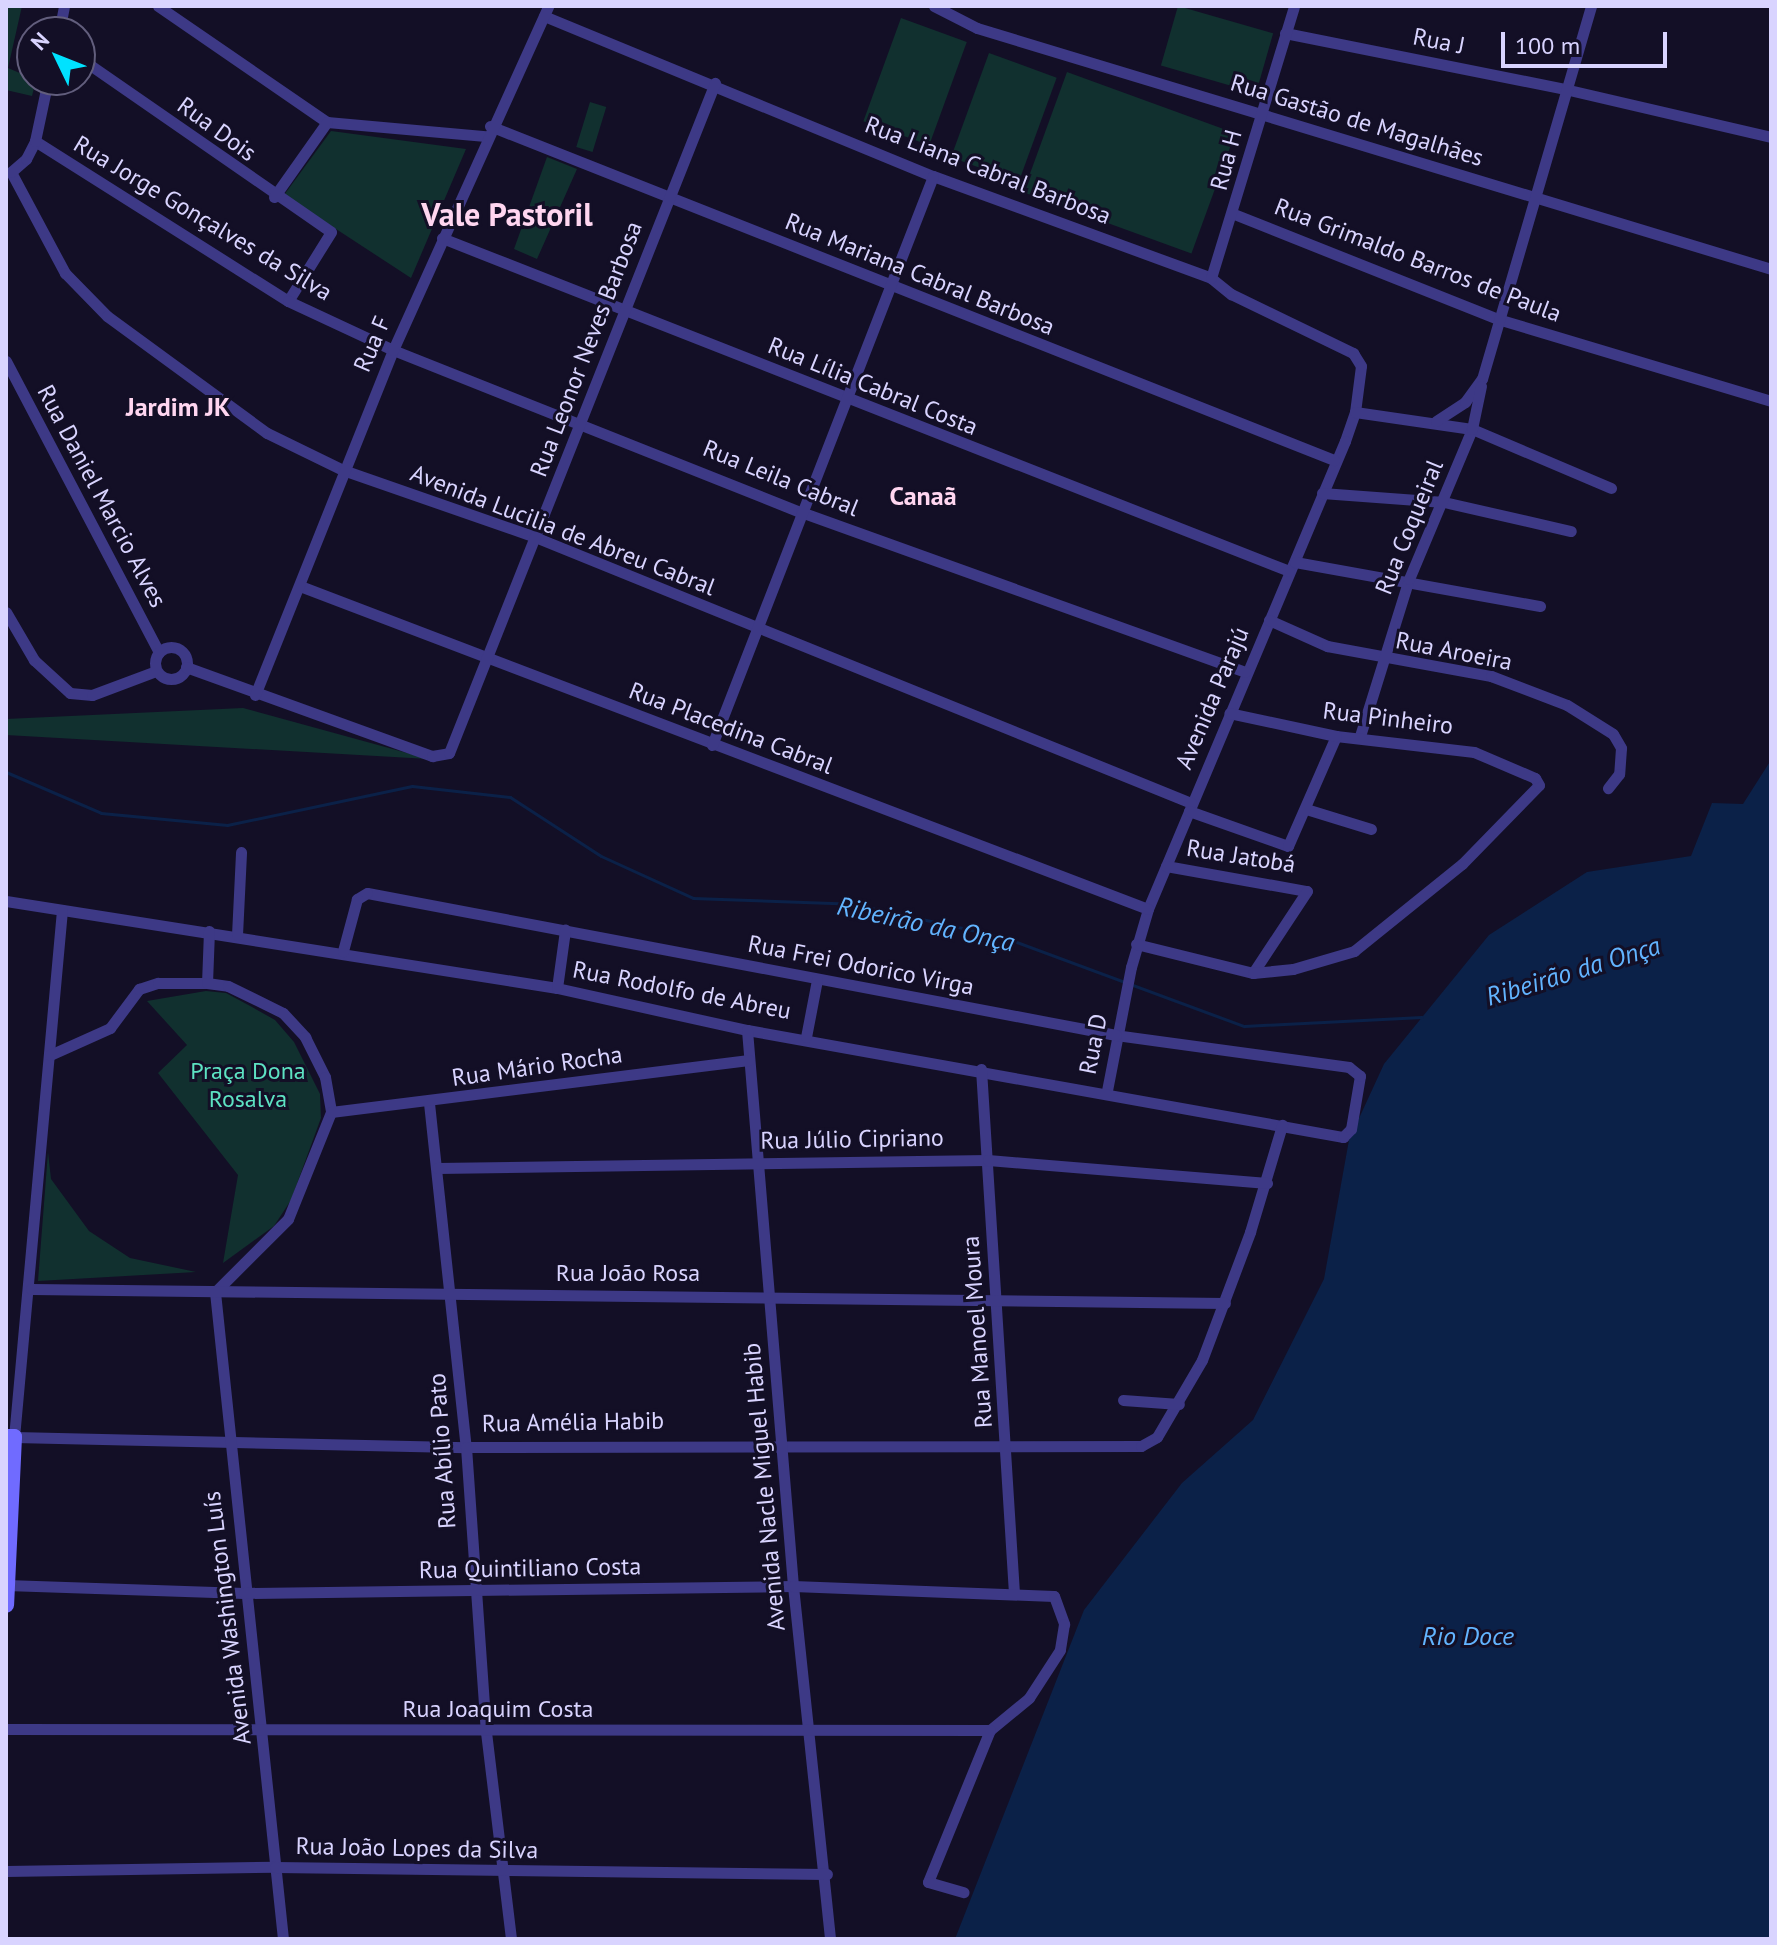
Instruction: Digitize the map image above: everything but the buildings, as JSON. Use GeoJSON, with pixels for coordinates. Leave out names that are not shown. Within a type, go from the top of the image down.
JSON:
{"type":"FeatureCollection","features":[{"type":"Feature","properties":{"kind":"street"},"geometry":{"type":"LineString","coordinates":[[158,6],[327,122],[274,197]]}},
{"type":"Feature","properties":{"kind":"street","name":"Rua Gastão de Magalhães"},"geometry":{"type":"LineString","coordinates":[[934,6],[977,28],[1771,269]]}},
{"type":"Feature","properties":{"kind":"street","name":"Rua H"},"geometry":{"type":"LineString","coordinates":[[1211,278],[1234,214],[1294,6]]}},
{"type":"Feature","properties":{"kind":"street","name":"Rua Coqueiral"},"geometry":{"type":"LineString","coordinates":[[1360,736],[1409,579],[1444,502],[1472,429],[1482,379],[1538,197],[1591,6]]}},
{"type":"Feature","properties":{"kind":"street","name":"Rua Liana Cabral Barbosa"},"geometry":{"type":"LineString","coordinates":[[546,11],[933,176],[1211,278],[1231,294],[1353,353],[1361,366],[1355,412]]}},
{"type":"Feature","properties":{"kind":"street","name":"Rua F"},"geometry":{"type":"LineString","coordinates":[[255,695],[393,350],[488,131],[546,11]]}},
{"type":"Feature","properties":{"kind":"street","name":"Rua J"},"geometry":{"type":"LineString","coordinates":[[1285,33],[1569,90],[1771,137]]}},
{"type":"Feature","properties":{"kind":"street","name":"Rua Dois"},"geometry":{"type":"LineString","coordinates":[[96,69],[274,197],[331,232],[288,301]]}},
{"type":"Feature","properties":{"kind":"street","name":"Rua Leonor Neves Barbosa"},"geometry":{"type":"LineString","coordinates":[[255,695],[441,756],[456,744],[715,83]]}},
{"type":"Feature","properties":{"kind":"street"},"geometry":{"type":"LineString","coordinates":[[8,171],[26,159],[35,141],[45,96]]}},
{"type":"Feature","properties":{"kind":"street","name":"Rua Mariana Cabral Barbosa"},"geometry":{"type":"LineString","coordinates":[[327,122],[488,131],[669,197],[1334,460]]}},
{"type":"Feature","properties":{"kind":"street","name":"Rua Jorge Gonçalves da Silva"},"geometry":{"type":"LineString","coordinates":[[35,141],[288,301],[393,350]]}},
{"type":"Feature","properties":{"kind":"street","name":"Avenida Lucilia de Abreu Cabral"},"geometry":{"type":"LineString","coordinates":[[8,171],[65,273],[107,316],[267,433],[343,470],[535,537],[1288,846],[1306,809]]}},
{"type":"Feature","properties":{"kind":"street"},"geometry":{"type":"LineString","coordinates":[[712,745],[933,176]]}},
{"type":"Feature","properties":{"kind":"street","name":"Rua Grimaldo Barros de Paula"},"geometry":{"type":"LineString","coordinates":[[1234,214],[1501,320],[1771,401]]}},
{"type":"Feature","properties":{"kind":"street","name":"Rua Lília Cabral Costa"},"geometry":{"type":"LineString","coordinates":[[442,238],[626,308],[845,400],[1292,566],[1409,579],[1540,606]]}},
{"type":"Feature","properties":{"kind":"street","name":"Rua Leila Cabral"},"geometry":{"type":"LineString","coordinates":[[393,350],[583,421],[801,512],[1245,672]]}},
{"type":"Feature","properties":{"kind":"street","name":"Rua Daniel Marcio Alves"},"geometry":{"type":"LineString","coordinates":[[6,361],[159,652]]}},
{"type":"Feature","properties":{"kind":"street"},"geometry":{"type":"LineString","coordinates":[[1436,421],[1465,402],[1482,379]]}},
{"type":"Feature","properties":{"kind":"street"},"geometry":{"type":"LineString","coordinates":[[1355,412],[1436,421],[1472,429],[1611,488]]}},
{"type":"Feature","properties":{"kind":"street","name":"Avenida Parajú"},"geometry":{"type":"LineString","coordinates":[[1123,1005],[1136,944],[1148,909],[1355,412]]}},
{"type":"Feature","properties":{"kind":"street"},"geometry":{"type":"LineString","coordinates":[[1322,493],[1444,502],[1571,531]]}},
{"type":"Feature","properties":{"kind":"street","name":"Rua Placedina Cabral"},"geometry":{"type":"LineString","coordinates":[[300,586],[491,656],[712,745],[1148,909]]}},
{"type":"Feature","properties":{"kind":"street"},"geometry":{"type":"LineString","coordinates":[[6,612],[34,660],[70,693],[92,695],[156,671],[175,679],[186,667]]}},
{"type":"Feature","properties":{"kind":"street","name":"Rua Aroeira"},"geometry":{"type":"LineString","coordinates":[[1269,620],[1327,646],[1384,660],[1491,676],[1567,705],[1613,734],[1621,748],[1619,774],[1608,788]]}},
{"type":"Feature","properties":{"kind":"street"},"geometry":{"type":"LineString","coordinates":[[156,671],[159,652],[178,649],[186,667],[255,695]]}},
{"type":"Feature","properties":{"kind":"street","name":"Rua Pinheiro"},"geometry":{"type":"LineString","coordinates":[[1229,713],[1336,736],[1360,736],[1474,752],[1537,780],[1538,789],[1374,940],[1293,969],[1253,973]]}},
{"type":"Feature","properties":{"kind":"street"},"geometry":{"type":"LineString","coordinates":[[1336,736],[1306,809],[1371,829]]}},
{"type":"Feature","properties":{"kind":"street"},"geometry":{"type":"LineString","coordinates":[[237,935],[241,852]]}},
{"type":"Feature","properties":{"kind":"street","name":"Rua Jatobá"},"geometry":{"type":"LineString","coordinates":[[1166,866],[1307,891],[1253,973]]}},
{"type":"Feature","properties":{"kind":"street","name":"Rua Frei Odorico Virga"},"geometry":{"type":"LineString","coordinates":[[343,951],[361,894],[1116,1035],[1355,1071],[1360,1076],[1347,1134]]}},
{"type":"Feature","properties":{"kind":"street","name":"Rua Rodolfo de Abreu"},"geometry":{"type":"LineString","coordinates":[[6,901],[343,951],[557,988],[747,1030],[806,1037],[1282,1125],[1347,1134]]}},
{"type":"Feature","properties":{"kind":"street"},"geometry":{"type":"LineString","coordinates":[[6,1605],[10,1437],[31,1289],[62,910]]}},
{"type":"Feature","properties":{"kind":"street"},"geometry":{"type":"LineString","coordinates":[[557,988],[565,930]]}},
{"type":"Feature","properties":{"kind":"street"},"geometry":{"type":"LineString","coordinates":[[207,983],[209,931]]}},
{"type":"Feature","properties":{"kind":"street"},"geometry":{"type":"LineString","coordinates":[[1136,944],[1253,973]]}},
{"type":"Feature","properties":{"kind":"street"},"geometry":{"type":"LineString","coordinates":[[806,1037],[817,980]]}},
{"type":"Feature","properties":{"kind":"street"},"geometry":{"type":"LineString","coordinates":[[50,1055],[110,1028],[139,989],[158,983],[228,986],[283,1013],[305,1037],[325,1077],[331,1112],[288,1219],[215,1292]]}},
{"type":"Feature","properties":{"kind":"street","name":"Rua D"},"geometry":{"type":"LineString","coordinates":[[1107,1091],[1123,1005]]}},
{"type":"Feature","properties":{"kind":"street","name":"Avenida Nacle Miguel Habib"},"geometry":{"type":"LineString","coordinates":[[747,1030],[793,1586],[827,1874],[830,1939]]}},
{"type":"Feature","properties":{"kind":"street","name":"Rua Mário Rocha"},"geometry":{"type":"LineString","coordinates":[[331,1112],[429,1103],[749,1060]]}},
{"type":"Feature","properties":{"kind":"street","name":"Rua Manoel Moura"},"geometry":{"type":"LineString","coordinates":[[981,1069],[1014,1593]]}},
{"type":"Feature","properties":{"kind":"street","name":"Rua Abílio Pato"},"geometry":{"type":"LineString","coordinates":[[429,1103],[466,1447],[473,1591],[486,1732],[511,1939]]}},
{"type":"Feature","properties":{"kind":"street"},"geometry":{"type":"LineString","coordinates":[[1123,1400],[1179,1404],[1225,1303],[1267,1183],[1282,1125]]}},
{"type":"Feature","properties":{"kind":"street","name":"Rua Júlio Cipriano"},"geometry":{"type":"LineString","coordinates":[[437,1168],[988,1160],[1267,1183]]}},
{"type":"Feature","properties":{"kind":"street","name":"Rua João Rosa"},"geometry":{"type":"LineString","coordinates":[[31,1289],[1225,1303]]}},
{"type":"Feature","properties":{"kind":"street","name":"Avenida Washington Luís"},"geometry":{"type":"LineString","coordinates":[[215,1292],[244,1593],[263,1728],[283,1939]]}},
{"type":"Feature","properties":{"kind":"street","name":"Rua Amélia Habib"},"geometry":{"type":"LineString","coordinates":[[10,1437],[466,1447],[782,1444],[1141,1446],[1157,1437],[1179,1404]]}},
{"type":"Feature","properties":{"kind":"street","name":"Rua Quintiliano Costa"},"geometry":{"type":"LineString","coordinates":[[7,1585],[244,1593],[793,1586],[1054,1596],[1064,1624],[1060,1650],[1029,1698],[990,1730]]}},
{"type":"Feature","properties":{"kind":"street","name":"Rua Joaquim Costa"},"geometry":{"type":"LineString","coordinates":[[6,1729],[263,1728],[486,1732],[990,1730]]}},
{"type":"Feature","properties":{"kind":"street"},"geometry":{"type":"LineString","coordinates":[[964,1892],[928,1882],[990,1730]]}},
{"type":"Feature","properties":{"kind":"street","name":"Rua João Lopes da Silva"},"geometry":{"type":"LineString","coordinates":[[6,1871],[275,1867],[827,1874]]}},
{"type":"Feature","properties":{"kind":"green space"},"geometry":{"type":"Polygon","coordinates":[[[6,6],[22,6],[20,16],[16,16],[16,33],[8,68],[16,71],[16,92],[6,90],[6,6]]]}},
{"type":"Feature","properties":{"kind":"green space"},"geometry":{"type":"Polygon","coordinates":[[[1178,6],[1273,33],[1256,93],[1161,66],[1178,6]]]}},
{"type":"Feature","properties":{"kind":"green space"},"geometry":{"type":"Polygon","coordinates":[[[901,18],[967,42],[929,145],[863,121],[901,18]]]}},
{"type":"Feature","properties":{"kind":"green space"},"geometry":{"type":"Polygon","coordinates":[[[989,53],[1057,78],[1019,182],[951,157],[989,53]]]}},
{"type":"Feature","properties":{"kind":"green space"},"geometry":{"type":"Polygon","coordinates":[[[1067,72],[1235,133],[1191,254],[1023,192],[1067,72]]]}},
{"type":"Feature","properties":{"kind":"green space"},"geometry":{"type":"Polygon","coordinates":[[[590,102],[606,107],[593,152],[576,147],[590,102]]]}},
{"type":"Feature","properties":{"kind":"green space"},"geometry":{"type":"Polygon","coordinates":[[[331,131],[466,149],[411,278],[284,195],[331,131]]]}},
{"type":"Feature","properties":{"kind":"green space"},"geometry":{"type":"Polygon","coordinates":[[[547,157],[577,169],[537,259],[514,249],[547,157]]]}},
{"type":"Feature","properties":{"kind":"green space"},"geometry":{"type":"Polygon","coordinates":[[[243,708],[429,759],[6,735],[6,719],[243,708]]]}},
{"type":"Feature","properties":{"kind":"green space","name":"Praça Dona Rosalva"},"geometry":{"type":"Polygon","coordinates":[[[206,991],[226,993],[275,1020],[294,1042],[320,1094],[321,1118],[291,1200],[274,1226],[223,1263],[238,1175],[158,1073],[187,1045],[147,1001],[206,991]]]}},
{"type":"Feature","properties":{"kind":"green space"},"geometry":{"type":"Polygon","coordinates":[[[48,1152],[51,1179],[89,1231],[130,1258],[196,1272],[38,1281],[48,1152]]]}},
{"type":"Feature","properties":{"kind":"water","name":"Rio Doce"},"geometry":{"type":"Polygon","coordinates":[[[1771,760],[1771,1939],[955,1939],[1084,1610],[1182,1483],[1253,1420],[1324,1279],[1349,1140],[1384,1064],[1489,935],[1587,872],[1691,856],[1712,803],[1743,804],[1771,760]]]}},
{"type":"Feature","properties":{"kind":"waterway","name":"Ribeirão da Onça"},"geometry":{"type":"LineString","coordinates":[[6,772],[101,813],[227,825],[412,786],[510,797],[601,856],[693,898],[853,904],[1003,937],[1244,1026],[1422,1017]]}},
{"type":"Feature","properties":{"kind":"district","name":"Vale Pastoril"},"geometry":{"type":"Point","coordinates":[507,214]}},
{"type":"Feature","properties":{"kind":"district","name":"Jardim JK"},"geometry":{"type":"Point","coordinates":[178,407]}},
{"type":"Feature","properties":{"kind":"district","name":"Canaã"},"geometry":{"type":"Point","coordinates":[923,496]}}]}
